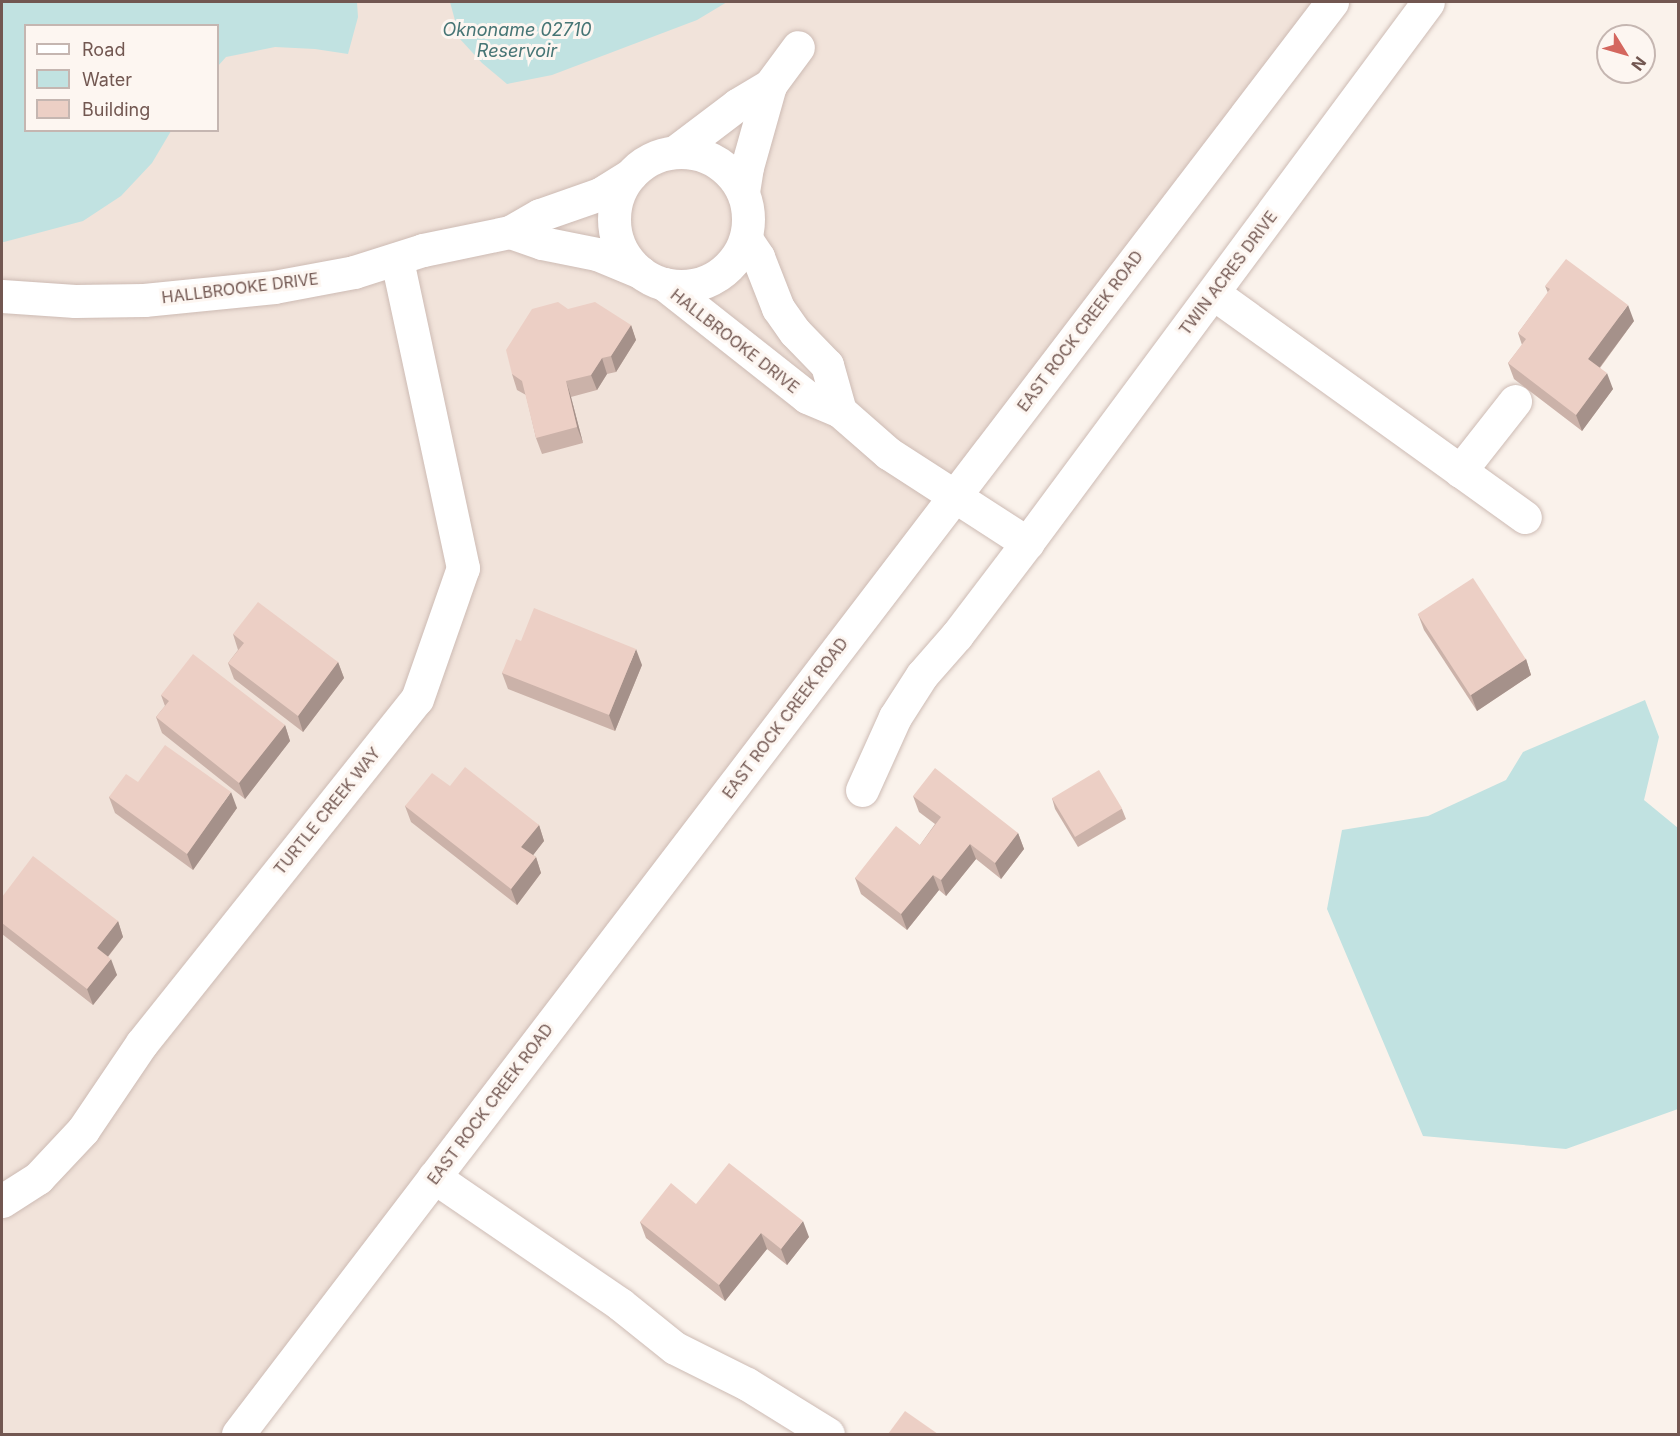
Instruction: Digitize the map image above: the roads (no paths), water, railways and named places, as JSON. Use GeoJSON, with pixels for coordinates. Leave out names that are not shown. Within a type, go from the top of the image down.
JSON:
{"type":"FeatureCollection","features":[{"type":"Feature","properties":{"kind":"street","name":"EAST ROCK CREEK ROAD"},"geometry":{"type":"LineString","coordinates":[[238,1434],[1332,2]]}},
{"type":"Feature","properties":{"kind":"street","name":"TWIN ACRES DRIVE"},"geometry":{"type":"LineString","coordinates":[[862,790],[895,717],[922,675],[957,635],[1027,543],[1428,2]]}},
{"type":"Feature","properties":{"kind":"street"},"geometry":{"type":"LineString","coordinates":[[743,192],[747,166],[770,85],[798,47]]}},
{"type":"Feature","properties":{"kind":"street"},"geometry":{"type":"LineString","coordinates":[[675,152],[737,105],[770,85]]}},
{"type":"Feature","properties":{"kind":"street","name":"HALLBROOKE DRIVE"},"geometry":{"type":"LineString","coordinates":[[2,296],[75,301],[144,300],[274,287],[354,272],[423,250],[510,232],[540,215],[600,194],[651,159],[675,152],[699,153],[716,160],[732,174],[743,192],[749,210],[746,239],[732,264],[707,281],[685,286],[652,278],[597,254],[542,243],[510,232]]}},
{"type":"Feature","properties":{"kind":"street","name":"HALLBROOKE DRIVE"},"geometry":{"type":"LineString","coordinates":[[630,175],[619,195],[615,212],[616,236],[625,256],[807,398],[840,411],[888,453],[953,497]]}},
{"type":"Feature","properties":{"kind":"street"},"geometry":{"type":"LineString","coordinates":[[746,239],[758,258],[778,308],[795,332],[827,365],[840,411]]}},
{"type":"Feature","properties":{"kind":"street","name":"TURTLE CREEK WAY"},"geometry":{"type":"LineString","coordinates":[[2,1201],[38,1178],[83,1130],[142,1043],[417,699],[463,568],[413,345],[397,260]]}},
{"type":"Feature","properties":{"kind":"street"},"geometry":{"type":"LineString","coordinates":[[1213,293],[1525,518]]}},
{"type":"Feature","properties":{"kind":"street"},"geometry":{"type":"LineString","coordinates":[[1460,471],[1515,401]]}},
{"type":"Feature","properties":{"kind":"street"},"geometry":{"type":"LineString","coordinates":[[953,497],[1027,543]]}},
{"type":"Feature","properties":{"kind":"street"},"geometry":{"type":"LineString","coordinates":[[434,1178],[620,1304],[675,1348],[747,1384],[828,1434]]}},
{"type":"Feature","properties":{"kind":"water"},"geometry":{"type":"Polygon","coordinates":[[[2,2],[357,2],[358,17],[348,54],[315,49],[275,47],[226,57],[219,65],[219,24],[24,24],[24,132],[170,132],[152,163],[121,196],[83,221],[2,242],[2,2]]]}},
{"type":"Feature","properties":{"kind":"water","name":"Oknoname 02710 Reservoir"},"geometry":{"type":"Polygon","coordinates":[[[450,2],[727,2],[697,20],[552,75],[507,84],[482,63],[460,39],[450,2]]]}},
{"type":"Feature","properties":{"kind":"water"},"geometry":{"type":"Polygon","coordinates":[[[1645,700],[1659,737],[1644,800],[1678,828],[1678,1109],[1566,1149],[1423,1136],[1327,909],[1342,830],[1428,816],[1506,780],[1523,752],[1645,700]]]}}]}
